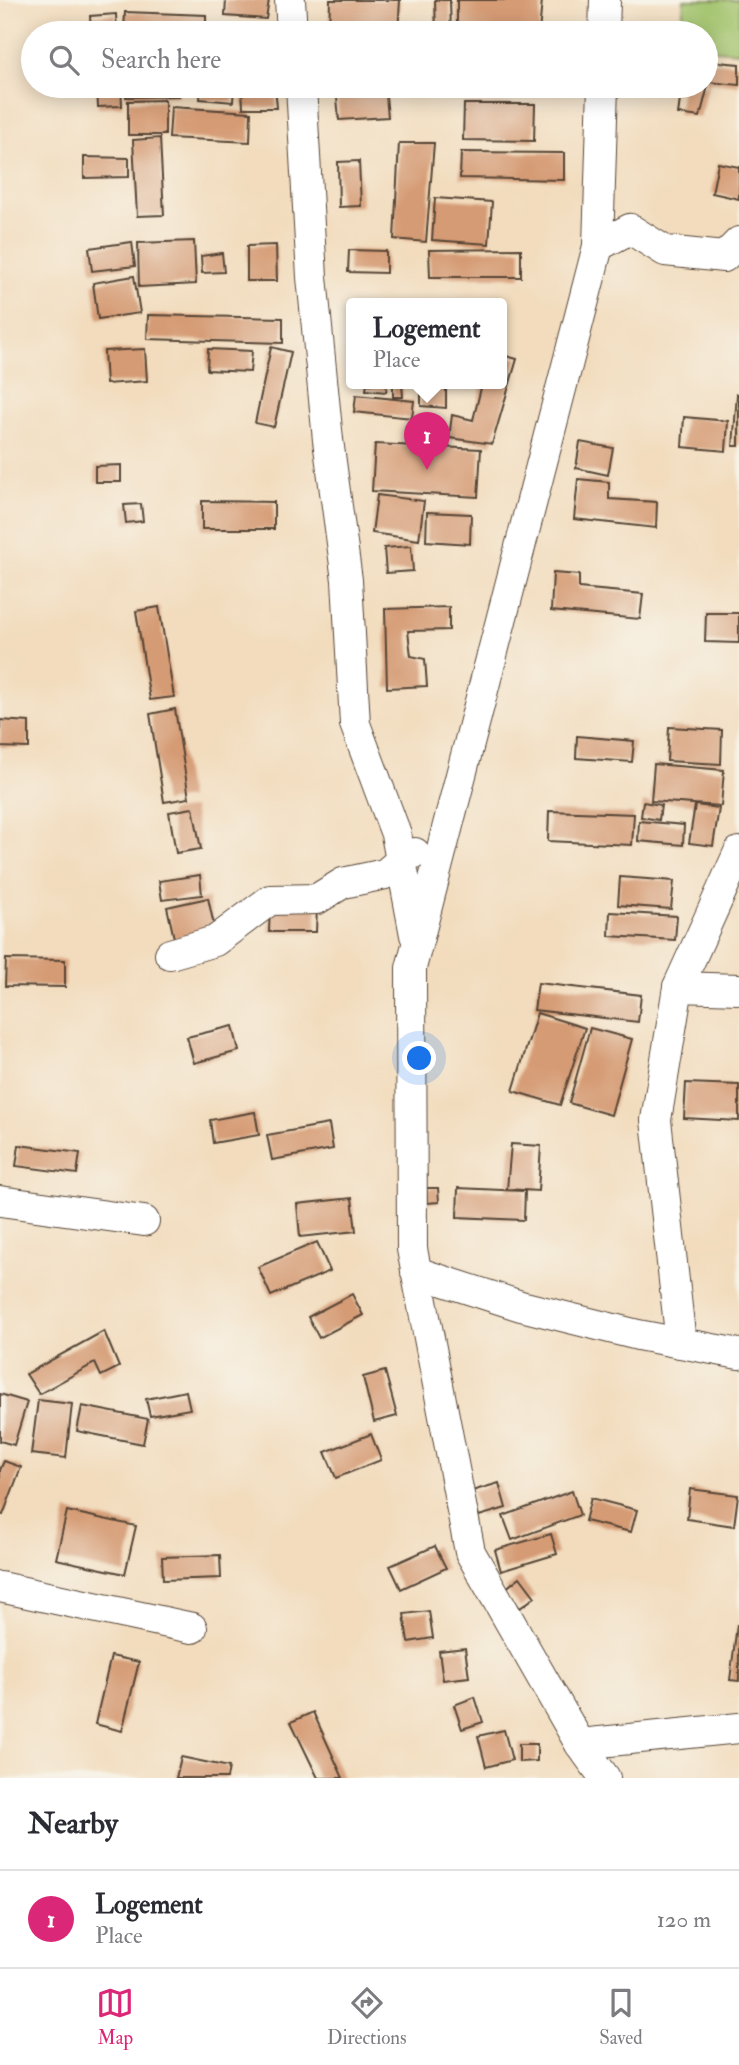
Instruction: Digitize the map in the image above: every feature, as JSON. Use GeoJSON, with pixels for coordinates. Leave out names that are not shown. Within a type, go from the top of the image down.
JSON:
{"type":"FeatureCollection","features":[{"type":"Feature","properties":{"kind":"street"},"geometry":{"type":"LineString","coordinates":[[290,0],[291,21]]}},
{"type":"Feature","properties":{"kind":"street"},"geometry":{"type":"LineString","coordinates":[[604,21],[605,0]]}},
{"type":"Feature","properties":{"kind":"street"},"geometry":{"type":"LineString","coordinates":[[302,98],[312,277],[328,440],[347,580],[355,724],[396,834],[416,944]]}},
{"type":"Feature","properties":{"kind":"street"},"geometry":{"type":"LineString","coordinates":[[603,98],[598,246],[411,968],[412,1249],[470,1552],[580,1744],[605,1778]]}},
{"type":"Feature","properties":{"kind":"street"},"geometry":{"type":"LineString","coordinates":[[598,246],[630,229],[665,251],[724,257],[739,242]]}},
{"type":"Feature","properties":{"kind":"street"},"geometry":{"type":"LineString","coordinates":[[170,954],[215,941],[270,900],[317,899],[342,883],[385,874],[407,855],[442,845]]}},
{"type":"Feature","properties":{"kind":"street"},"geometry":{"type":"LineString","coordinates":[[681,1343],[656,1120],[678,987],[739,852]]}},
{"type":"Feature","properties":{"kind":"street"},"geometry":{"type":"LineString","coordinates":[[678,987],[739,989]]}},
{"type":"Feature","properties":{"kind":"street"},"geometry":{"type":"LineString","coordinates":[[0,1201],[144,1221]]}},
{"type":"Feature","properties":{"kind":"street"},"geometry":{"type":"LineString","coordinates":[[416,1272],[521,1306],[739,1354]]}},
{"type":"Feature","properties":{"kind":"street"},"geometry":{"type":"LineString","coordinates":[[0,1587],[192,1628]]}},
{"type":"Feature","properties":{"kind":"street"},"geometry":{"type":"LineString","coordinates":[[580,1744],[739,1728]]}},
{"type":"Feature","properties":{"kind":"green space"},"geometry":{"type":"Polygon","coordinates":[[[684,0],[739,0],[739,52],[718,50],[718,21],[682,21],[684,0]]]}},
{"type":"Feature","properties":{"kind":"building"},"geometry":{"type":"Polygon","coordinates":[[[226,0],[269,0],[266,19],[225,16],[226,0]]]}},
{"type":"Feature","properties":{"kind":"building"},"geometry":{"type":"Polygon","coordinates":[[[330,0],[400,0],[399,21],[329,21],[330,0]]]}},
{"type":"Feature","properties":{"kind":"building"},"geometry":{"type":"Polygon","coordinates":[[[435,0],[450,0],[451,21],[436,21],[435,0]]]}},
{"type":"Feature","properties":{"kind":"building"},"geometry":{"type":"Polygon","coordinates":[[[457,0],[542,0],[540,21],[457,21],[457,0]]]}},
{"type":"Feature","properties":{"kind":"building"},"geometry":{"type":"Polygon","coordinates":[[[125,12],[206,15],[206,21],[125,21],[125,12]]]}},
{"type":"Feature","properties":{"kind":"building"},"geometry":{"type":"Polygon","coordinates":[[[116,14],[116,21],[90,21],[90,16],[116,14]]]}},
{"type":"Feature","properties":{"kind":"building"},"geometry":{"type":"Polygon","coordinates":[[[718,62],[739,64],[739,85],[718,83],[718,62]]]}},
{"type":"Feature","properties":{"kind":"building"},"geometry":{"type":"Polygon","coordinates":[[[98,98],[122,98],[122,106],[98,107],[98,98]]]}},
{"type":"Feature","properties":{"kind":"building"},"geometry":{"type":"Polygon","coordinates":[[[200,98],[233,98],[233,102],[200,98]]]}},
{"type":"Feature","properties":{"kind":"building"},"geometry":{"type":"Polygon","coordinates":[[[243,98],[276,98],[277,108],[243,108],[243,98]]]}},
{"type":"Feature","properties":{"kind":"building"},"geometry":{"type":"Polygon","coordinates":[[[337,98],[386,98],[388,117],[339,120],[337,98]]]}},
{"type":"Feature","properties":{"kind":"building"},"geometry":{"type":"Polygon","coordinates":[[[680,98],[705,98],[700,117],[678,114],[680,98]]]}},
{"type":"Feature","properties":{"kind":"building"},"geometry":{"type":"Polygon","coordinates":[[[165,100],[165,135],[128,135],[128,101],[165,100]]]}},
{"type":"Feature","properties":{"kind":"building"},"geometry":{"type":"Polygon","coordinates":[[[464,104],[535,104],[534,141],[463,140],[464,104]]]}},
{"type":"Feature","properties":{"kind":"building"},"geometry":{"type":"Polygon","coordinates":[[[171,107],[251,112],[250,142],[169,138],[171,107]]]}},
{"type":"Feature","properties":{"kind":"building"},"geometry":{"type":"Polygon","coordinates":[[[160,138],[164,215],[137,216],[133,140],[160,138]]]}},
{"type":"Feature","properties":{"kind":"building"},"geometry":{"type":"Polygon","coordinates":[[[399,143],[434,143],[426,242],[394,239],[399,143]]]}},
{"type":"Feature","properties":{"kind":"building"},"geometry":{"type":"Polygon","coordinates":[[[461,152],[564,153],[564,180],[460,178],[461,152]]]}},
{"type":"Feature","properties":{"kind":"building"},"geometry":{"type":"Polygon","coordinates":[[[84,157],[129,158],[129,177],[84,178],[84,157]]]}},
{"type":"Feature","properties":{"kind":"building"},"geometry":{"type":"Polygon","coordinates":[[[359,161],[361,206],[339,207],[338,162],[359,161]]]}},
{"type":"Feature","properties":{"kind":"building"},"geometry":{"type":"Polygon","coordinates":[[[718,163],[739,167],[739,199],[712,193],[718,163]]]}},
{"type":"Feature","properties":{"kind":"building"},"geometry":{"type":"Polygon","coordinates":[[[435,198],[492,202],[489,244],[432,240],[435,198]]]}},
{"type":"Feature","properties":{"kind":"building"},"geometry":{"type":"Polygon","coordinates":[[[194,241],[196,284],[139,287],[138,243],[194,241]]]}},
{"type":"Feature","properties":{"kind":"building"},"geometry":{"type":"Polygon","coordinates":[[[132,242],[135,266],[92,271],[89,248],[132,242]]]}},
{"type":"Feature","properties":{"kind":"building"},"geometry":{"type":"Polygon","coordinates":[[[276,245],[277,281],[247,281],[247,246],[276,245]]]}},
{"type":"Feature","properties":{"kind":"building"},"geometry":{"type":"Polygon","coordinates":[[[521,249],[521,277],[430,277],[429,250],[521,249]]]}},
{"type":"Feature","properties":{"kind":"building"},"geometry":{"type":"Polygon","coordinates":[[[349,250],[386,251],[386,273],[348,272],[349,250]]]}},
{"type":"Feature","properties":{"kind":"building"},"geometry":{"type":"Polygon","coordinates":[[[222,253],[224,272],[202,273],[201,256],[222,253]]]}},
{"type":"Feature","properties":{"kind":"building"},"geometry":{"type":"Polygon","coordinates":[[[134,276],[140,313],[98,319],[93,283],[134,276]]]}},
{"type":"Feature","properties":{"kind":"building"},"geometry":{"type":"Polygon","coordinates":[[[148,315],[283,318],[283,343],[147,339],[148,315]]]}},
{"type":"Feature","properties":{"kind":"building"},"geometry":{"type":"Polygon","coordinates":[[[271,347],[291,352],[274,427],[255,423],[271,347]]]}},
{"type":"Feature","properties":{"kind":"building"},"geometry":{"type":"Polygon","coordinates":[[[145,349],[147,381],[106,384],[104,351],[145,349]]]}},
{"type":"Feature","properties":{"kind":"building"},"geometry":{"type":"Polygon","coordinates":[[[208,349],[252,351],[250,372],[207,370],[208,349]]]}},
{"type":"Feature","properties":{"kind":"building"},"geometry":{"type":"Polygon","coordinates":[[[507,356],[517,359],[492,444],[449,438],[452,415],[473,420],[481,389],[507,389],[507,356]]]}},
{"type":"Feature","properties":{"kind":"building"},"geometry":{"type":"Polygon","coordinates":[[[366,389],[386,389],[386,392],[366,389]]]}},
{"type":"Feature","properties":{"kind":"building"},"geometry":{"type":"Polygon","coordinates":[[[393,389],[402,389],[403,397],[393,397],[393,389]]]}},
{"type":"Feature","properties":{"kind":"building"},"geometry":{"type":"Polygon","coordinates":[[[421,389],[446,389],[446,408],[421,406],[421,389]]]}},
{"type":"Feature","properties":{"kind":"building"},"geometry":{"type":"Polygon","coordinates":[[[737,394],[739,446],[733,446],[737,394]]]}},
{"type":"Feature","properties":{"kind":"building"},"geometry":{"type":"Polygon","coordinates":[[[356,395],[414,401],[412,418],[354,412],[356,395]]]}},
{"type":"Feature","properties":{"kind":"building"},"geometry":{"type":"Polygon","coordinates":[[[684,417],[728,421],[726,451],[682,447],[684,417]]]}},
{"type":"Feature","properties":{"kind":"building"},"geometry":{"type":"Polygon","coordinates":[[[580,442],[613,448],[608,475],[576,468],[580,442]]]}},
{"type":"Feature","properties":{"kind":"building"},"geometry":{"type":"Polygon","coordinates":[[[375,444],[481,449],[478,497],[372,491],[375,444]]]}},
{"type":"Feature","properties":{"kind":"building"},"geometry":{"type":"Polygon","coordinates":[[[121,465],[121,482],[95,482],[95,466],[121,465]]]}},
{"type":"Feature","properties":{"kind":"building"},"geometry":{"type":"Polygon","coordinates":[[[578,479],[609,482],[609,499],[657,502],[656,528],[574,519],[578,479]]]}},
{"type":"Feature","properties":{"kind":"building"},"geometry":{"type":"Polygon","coordinates":[[[377,495],[424,501],[419,540],[372,533],[377,495]]]}},
{"type":"Feature","properties":{"kind":"building"},"geometry":{"type":"Polygon","coordinates":[[[202,501],[274,502],[274,529],[202,529],[202,501]]]}},
{"type":"Feature","properties":{"kind":"building"},"geometry":{"type":"Polygon","coordinates":[[[141,504],[143,521],[126,523],[124,505],[141,504]]]}},
{"type":"Feature","properties":{"kind":"building"},"geometry":{"type":"Polygon","coordinates":[[[427,512],[471,514],[470,544],[426,541],[427,512]]]}},
{"type":"Feature","properties":{"kind":"building"},"geometry":{"type":"Polygon","coordinates":[[[411,546],[413,571],[386,573],[384,548],[411,546]]]}},
{"type":"Feature","properties":{"kind":"building"},"geometry":{"type":"Polygon","coordinates":[[[553,573],[579,575],[579,588],[643,594],[640,619],[551,611],[553,573]]]}},
{"type":"Feature","properties":{"kind":"building"},"geometry":{"type":"Polygon","coordinates":[[[159,607],[174,697],[150,700],[136,611],[159,607]]]}},
{"type":"Feature","properties":{"kind":"building"},"geometry":{"type":"Polygon","coordinates":[[[449,607],[449,630],[408,631],[411,656],[425,659],[427,686],[387,688],[385,609],[449,607]]]}},
{"type":"Feature","properties":{"kind":"building"},"geometry":{"type":"Polygon","coordinates":[[[706,613],[739,613],[739,643],[705,642],[706,613]]]}},
{"type":"Feature","properties":{"kind":"building"},"geometry":{"type":"Polygon","coordinates":[[[175,709],[189,798],[164,802],[150,714],[175,709]]]}},
{"type":"Feature","properties":{"kind":"building"},"geometry":{"type":"Polygon","coordinates":[[[0,720],[29,722],[29,748],[0,747],[0,720]]]}},
{"type":"Feature","properties":{"kind":"building"},"geometry":{"type":"Polygon","coordinates":[[[669,727],[722,730],[721,764],[667,761],[669,727]]]}},
{"type":"Feature","properties":{"kind":"building"},"geometry":{"type":"Polygon","coordinates":[[[577,736],[634,741],[632,762],[576,758],[577,736]]]}},
{"type":"Feature","properties":{"kind":"building"},"geometry":{"type":"Polygon","coordinates":[[[654,764],[724,770],[721,806],[651,801],[654,764]]]}},
{"type":"Feature","properties":{"kind":"building"},"geometry":{"type":"Polygon","coordinates":[[[643,802],[661,805],[659,820],[641,817],[643,802]]]}},
{"type":"Feature","properties":{"kind":"building"},"geometry":{"type":"Polygon","coordinates":[[[695,805],[719,808],[713,846],[689,843],[695,805]]]}},
{"type":"Feature","properties":{"kind":"building"},"geometry":{"type":"Polygon","coordinates":[[[193,808],[201,849],[176,853],[169,812],[193,808]]]}},
{"type":"Feature","properties":{"kind":"building"},"geometry":{"type":"Polygon","coordinates":[[[549,811],[634,814],[632,845],[548,841],[549,811]]]}},
{"type":"Feature","properties":{"kind":"building"},"geometry":{"type":"Polygon","coordinates":[[[639,821],[684,825],[683,845],[638,841],[639,821]]]}},
{"type":"Feature","properties":{"kind":"building"},"geometry":{"type":"Polygon","coordinates":[[[200,875],[202,895],[162,900],[159,881],[200,875]]]}},
{"type":"Feature","properties":{"kind":"building"},"geometry":{"type":"Polygon","coordinates":[[[620,877],[674,881],[671,909],[618,905],[620,877]]]}},
{"type":"Feature","properties":{"kind":"building"},"geometry":{"type":"Polygon","coordinates":[[[208,898],[215,930],[174,938],[167,907],[208,898]]]}},
{"type":"Feature","properties":{"kind":"building"},"geometry":{"type":"Polygon","coordinates":[[[270,906],[317,907],[316,932],[269,932],[270,906]]]}},
{"type":"Feature","properties":{"kind":"building"},"geometry":{"type":"Polygon","coordinates":[[[610,912],[677,916],[675,940],[609,936],[610,912]]]}},
{"type":"Feature","properties":{"kind":"building"},"geometry":{"type":"Polygon","coordinates":[[[6,959],[65,960],[65,987],[5,986],[6,959]]]}},
{"type":"Feature","properties":{"kind":"building"},"geometry":{"type":"Polygon","coordinates":[[[538,983],[641,995],[638,1022],[534,1010],[538,983]]]}},
{"type":"Feature","properties":{"kind":"building"},"geometry":{"type":"Polygon","coordinates":[[[537,1013],[585,1028],[560,1105],[513,1091],[537,1013]]]}},
{"type":"Feature","properties":{"kind":"building"},"geometry":{"type":"Polygon","coordinates":[[[233,1026],[239,1051],[194,1063],[187,1037],[233,1026]]]}},
{"type":"Feature","properties":{"kind":"building"},"geometry":{"type":"Polygon","coordinates":[[[590,1028],[632,1039],[611,1115],[569,1103],[590,1028]]]}},
{"type":"Feature","properties":{"kind":"building"},"geometry":{"type":"Polygon","coordinates":[[[686,1083],[739,1085],[739,1121],[684,1118],[686,1083]]]}},
{"type":"Feature","properties":{"kind":"building"},"geometry":{"type":"Polygon","coordinates":[[[255,1112],[259,1135],[213,1143],[210,1120],[255,1112]]]}},
{"type":"Feature","properties":{"kind":"building"},"geometry":{"type":"Polygon","coordinates":[[[329,1124],[333,1149],[272,1160],[267,1135],[329,1124]]]}},
{"type":"Feature","properties":{"kind":"building"},"geometry":{"type":"Polygon","coordinates":[[[511,1144],[541,1146],[538,1191],[507,1189],[511,1144]]]}},
{"type":"Feature","properties":{"kind":"building"},"geometry":{"type":"Polygon","coordinates":[[[19,1145],[80,1153],[77,1174],[16,1166],[19,1145]]]}},
{"type":"Feature","properties":{"kind":"building"},"geometry":{"type":"Polygon","coordinates":[[[426,1188],[438,1188],[439,1202],[427,1203],[426,1188]]]}},
{"type":"Feature","properties":{"kind":"building"},"geometry":{"type":"Polygon","coordinates":[[[458,1188],[525,1191],[524,1220],[457,1217],[458,1188]]]}},
{"type":"Feature","properties":{"kind":"building"},"geometry":{"type":"Polygon","coordinates":[[[352,1198],[356,1231],[300,1237],[297,1204],[352,1198]]]}},
{"type":"Feature","properties":{"kind":"building"},"geometry":{"type":"Polygon","coordinates":[[[317,1242],[330,1271],[271,1296],[258,1267],[317,1242]]]}},
{"type":"Feature","properties":{"kind":"building"},"geometry":{"type":"Polygon","coordinates":[[[352,1294],[363,1315],[319,1338],[308,1317],[352,1294]]]}},
{"type":"Feature","properties":{"kind":"building"},"geometry":{"type":"Polygon","coordinates":[[[104,1331],[119,1367],[101,1376],[95,1363],[39,1394],[26,1374],[104,1331]]]}},
{"type":"Feature","properties":{"kind":"building"},"geometry":{"type":"Polygon","coordinates":[[[385,1371],[397,1416],[374,1422],[363,1377],[385,1371]]]}},
{"type":"Feature","properties":{"kind":"building"},"geometry":{"type":"Polygon","coordinates":[[[186,1391],[190,1409],[150,1416],[146,1399],[186,1391]]]}},
{"type":"Feature","properties":{"kind":"building"},"geometry":{"type":"Polygon","coordinates":[[[0,1394],[27,1402],[14,1445],[0,1441],[0,1394]]]}},
{"type":"Feature","properties":{"kind":"building"},"geometry":{"type":"Polygon","coordinates":[[[38,1400],[72,1404],[66,1458],[31,1454],[38,1400]]]}},
{"type":"Feature","properties":{"kind":"building"},"geometry":{"type":"Polygon","coordinates":[[[82,1406],[148,1419],[143,1444],[77,1431],[82,1406]]]}},
{"type":"Feature","properties":{"kind":"building"},"geometry":{"type":"Polygon","coordinates":[[[371,1434],[381,1460],[336,1478],[325,1452],[371,1434]]]}},
{"type":"Feature","properties":{"kind":"building"},"geometry":{"type":"Polygon","coordinates":[[[4,1461],[21,1467],[3,1515],[0,1514],[0,1470],[4,1461]]]}},
{"type":"Feature","properties":{"kind":"building"},"geometry":{"type":"Polygon","coordinates":[[[499,1483],[506,1508],[479,1516],[472,1491],[499,1483]]]}},
{"type":"Feature","properties":{"kind":"building"},"geometry":{"type":"Polygon","coordinates":[[[690,1489],[738,1495],[734,1526],[687,1519],[690,1489]]]}},
{"type":"Feature","properties":{"kind":"building"},"geometry":{"type":"Polygon","coordinates":[[[572,1491],[580,1515],[512,1540],[503,1516],[572,1491]]]}},
{"type":"Feature","properties":{"kind":"building"},"geometry":{"type":"Polygon","coordinates":[[[591,1498],[637,1510],[631,1532],[585,1521],[591,1498]]]}},
{"type":"Feature","properties":{"kind":"building"},"geometry":{"type":"Polygon","coordinates":[[[67,1511],[136,1526],[125,1574],[56,1559],[67,1511]]]}},
{"type":"Feature","properties":{"kind":"building"},"geometry":{"type":"Polygon","coordinates":[[[551,1534],[557,1554],[501,1571],[495,1550],[551,1534]]]}},
{"type":"Feature","properties":{"kind":"building"},"geometry":{"type":"Polygon","coordinates":[[[435,1546],[446,1568],[401,1589],[390,1566],[435,1546]]]}},
{"type":"Feature","properties":{"kind":"building"},"geometry":{"type":"Polygon","coordinates":[[[220,1555],[221,1578],[163,1580],[162,1557],[220,1555]]]}},
{"type":"Feature","properties":{"kind":"building"},"geometry":{"type":"Polygon","coordinates":[[[520,1577],[535,1597],[520,1608],[505,1589],[520,1577]]]}},
{"type":"Feature","properties":{"kind":"building"},"geometry":{"type":"Polygon","coordinates":[[[429,1611],[433,1638],[408,1642],[404,1614],[429,1611]]]}},
{"type":"Feature","properties":{"kind":"building"},"geometry":{"type":"Polygon","coordinates":[[[739,1625],[739,1681],[730,1680],[739,1625]]]}},
{"type":"Feature","properties":{"kind":"building"},"geometry":{"type":"Polygon","coordinates":[[[465,1648],[469,1677],[443,1680],[439,1651],[465,1648]]]}},
{"type":"Feature","properties":{"kind":"building"},"geometry":{"type":"Polygon","coordinates":[[[111,1656],[139,1662],[122,1731],[95,1724],[111,1656]]]}},
{"type":"Feature","properties":{"kind":"building"},"geometry":{"type":"Polygon","coordinates":[[[475,1697],[483,1722],[462,1729],[454,1705],[475,1697]]]}},
{"type":"Feature","properties":{"kind":"building"},"geometry":{"type":"Polygon","coordinates":[[[313,1712],[343,1778],[318,1778],[291,1722],[313,1712]]]}},
{"type":"Feature","properties":{"kind":"building"},"geometry":{"type":"Polygon","coordinates":[[[504,1730],[512,1760],[486,1767],[478,1736],[504,1730]]]}},
{"type":"Feature","properties":{"kind":"building"},"geometry":{"type":"Polygon","coordinates":[[[519,1744],[537,1744],[537,1761],[519,1762],[519,1744]]]}},
{"type":"Feature","properties":{"kind":"building"},"geometry":{"type":"Polygon","coordinates":[[[181,1757],[229,1767],[227,1778],[176,1778],[181,1757]]]}},
{"type":"Feature","properties":{"kind":"place","name":"Logement"},"geometry":{"type":"Point","coordinates":[427,470]}}]}
